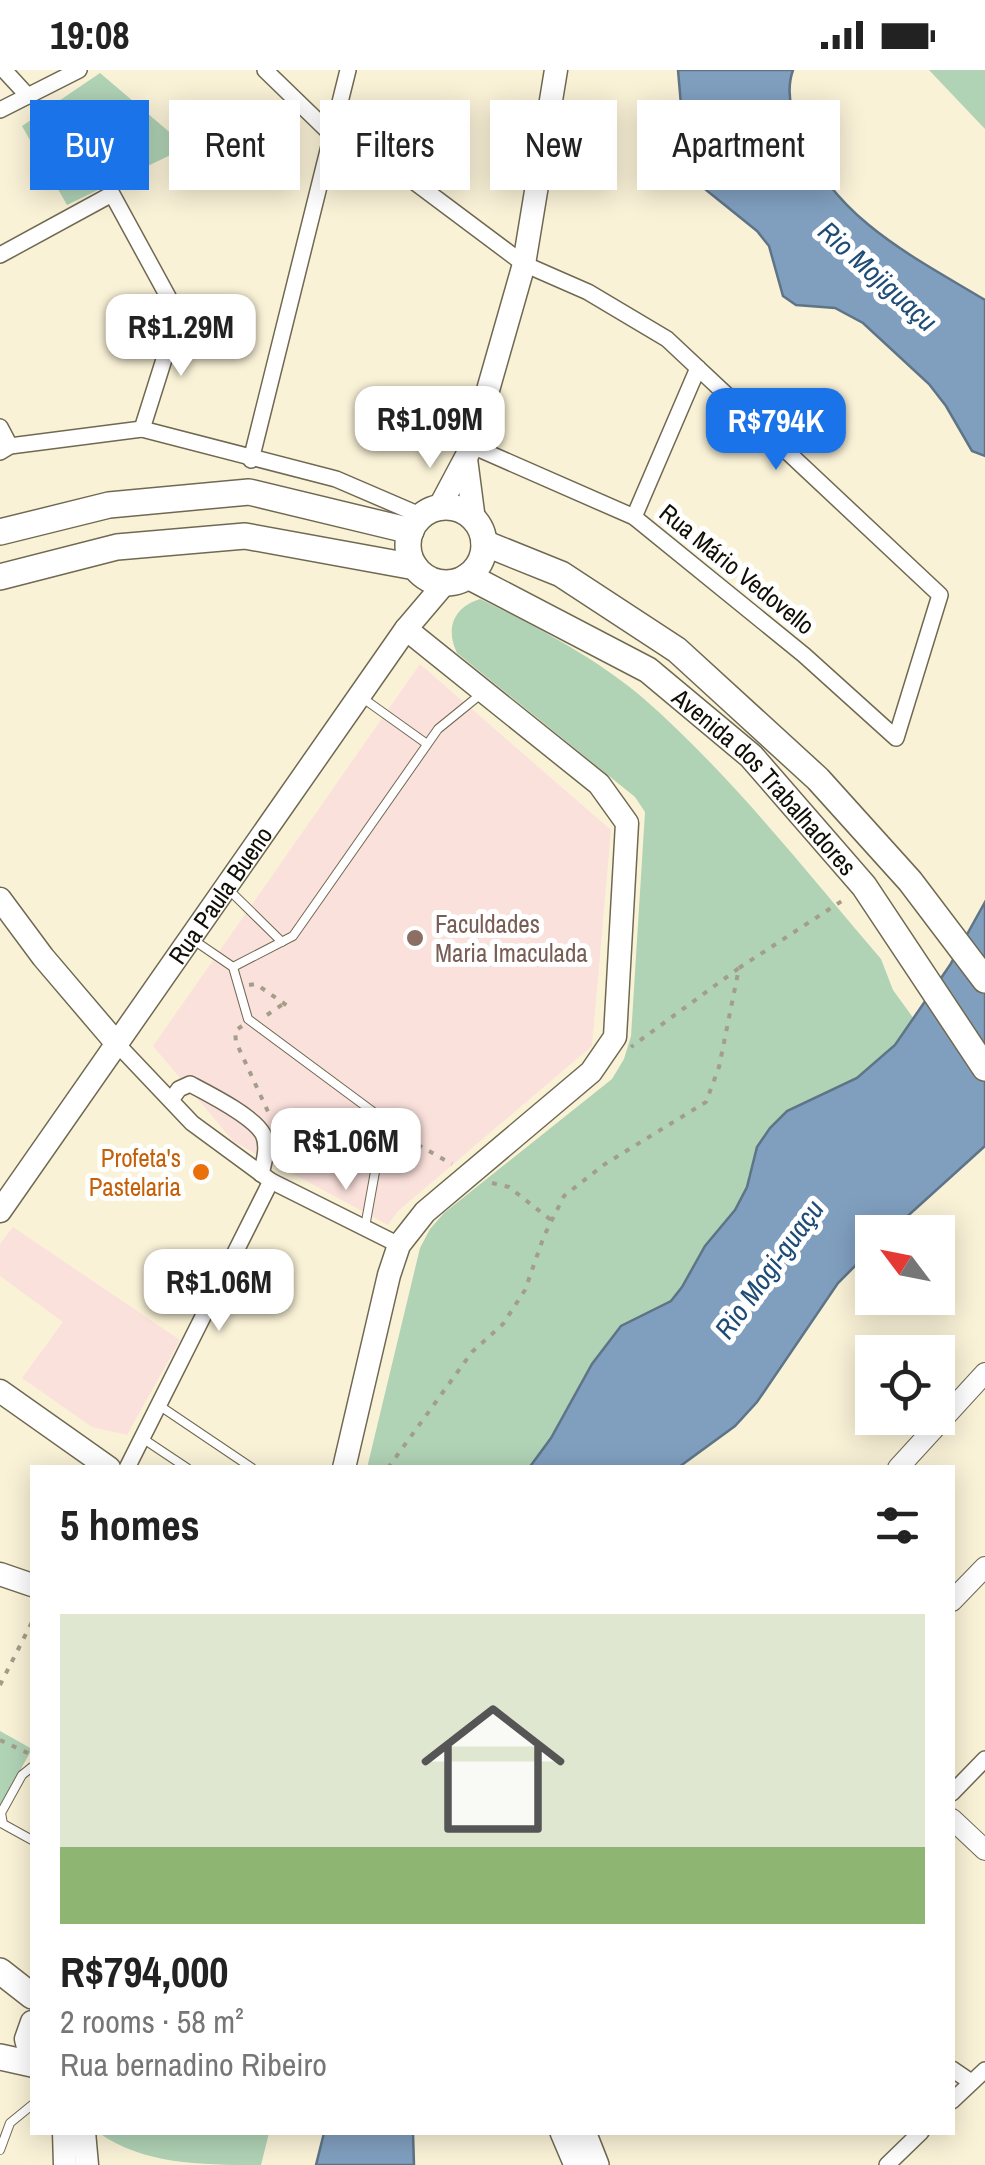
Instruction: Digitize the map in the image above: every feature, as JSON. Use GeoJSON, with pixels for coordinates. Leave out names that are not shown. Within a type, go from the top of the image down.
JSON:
{"type":"FeatureCollection","features":[{"type":"Feature","properties":{"kind":"main road"},"geometry":{"type":"LineString","coordinates":[[456,579],[423,575],[415,567],[408,544],[469,452],[524,264],[556,70]]}},
{"type":"Feature","properties":{"kind":"main road"},"geometry":{"type":"LineString","coordinates":[[469,452],[479,531]]}},
{"type":"Feature","properties":{"kind":"main road"},"geometry":{"type":"LineString","coordinates":[[0,532],[108,505],[248,492],[424,518],[464,511],[479,531]]}},
{"type":"Feature","properties":{"kind":"main road","name":"Rua Paula Bueno"},"geometry":{"type":"LineString","coordinates":[[0,1211],[406,629],[482,556],[479,531]]}},
{"type":"Feature","properties":{"kind":"main road","name":"Avenida dos Trabalhadores"},"geometry":{"type":"LineString","coordinates":[[479,531],[560,574],[676,650],[818,779],[910,881],[985,980]]}},
{"type":"Feature","properties":{"kind":"main road"},"geometry":{"type":"LineString","coordinates":[[0,577],[117,548],[245,536],[415,567]]}},
{"type":"Feature","properties":{"kind":"main road","name":"Avenida dos Trabalhadores"},"geometry":{"type":"LineString","coordinates":[[456,579],[648,670],[751,756],[864,886],[985,1068]]}},
{"type":"Feature","properties":{"kind":"main road"},"geometry":{"type":"LineString","coordinates":[[345,1465],[388,1275],[400,1245],[425,1212],[590,1072],[616,1037],[627,822],[599,784],[406,629]]}},
{"type":"Feature","properties":{"kind":"main road"},"geometry":{"type":"LineString","coordinates":[[0,899],[43,958],[118,1045]]}},
{"type":"Feature","properties":{"kind":"main road"},"geometry":{"type":"LineString","coordinates":[[0,1391],[105,1465]]}},
{"type":"Feature","properties":{"kind":"main road"},"geometry":{"type":"LineString","coordinates":[[0,1574],[30,1585]]}},
{"type":"Feature","properties":{"kind":"main road"},"geometry":{"type":"LineString","coordinates":[[0,1971],[30,1994]]}},
{"type":"Feature","properties":{"kind":"main road"},"geometry":{"type":"LineString","coordinates":[[30,2028],[26,2039],[30,2055]]}},
{"type":"Feature","properties":{"kind":"main road"},"geometry":{"type":"LineString","coordinates":[[0,2057],[30,2063]]}},
{"type":"Feature","properties":{"kind":"main road"},"geometry":{"type":"LineString","coordinates":[[66,2135],[86,2164]]}},
{"type":"Feature","properties":{"kind":"main road"},"geometry":{"type":"LineString","coordinates":[[84,2135],[86,2164]]}},
{"type":"Feature","properties":{"kind":"main road"},"geometry":{"type":"LineString","coordinates":[[564,2135],[576,2165]]}},
{"type":"Feature","properties":{"kind":"main road"},"geometry":{"type":"LineString","coordinates":[[585,2135],[596,2165]]}},
{"type":"Feature","properties":{"kind":"street"},"geometry":{"type":"LineString","coordinates":[[4,70],[28,96]]}},
{"type":"Feature","properties":{"kind":"street"},"geometry":{"type":"LineString","coordinates":[[0,110],[79,70]]}},
{"type":"Feature","properties":{"kind":"street"},"geometry":{"type":"LineString","coordinates":[[265,70],[320,124]]}},
{"type":"Feature","properties":{"kind":"street"},"geometry":{"type":"LineString","coordinates":[[340,100],[348,70]]}},
{"type":"Feature","properties":{"kind":"street"},"geometry":{"type":"LineString","coordinates":[[251,460],[320,175]]}},
{"type":"Feature","properties":{"kind":"street"},"geometry":{"type":"LineString","coordinates":[[425,190],[524,264],[588,292],[667,339],[698,368],[634,517]]}},
{"type":"Feature","properties":{"kind":"street"},"geometry":{"type":"LineString","coordinates":[[0,255],[112,194],[178,315],[142,429]]}},
{"type":"Feature","properties":{"kind":"street","name":"Rua Mário Vedovello"},"geometry":{"type":"LineString","coordinates":[[469,452],[634,517],[804,655],[896,738],[940,595],[698,368]]}},
{"type":"Feature","properties":{"kind":"street"},"geometry":{"type":"LineString","coordinates":[[0,427],[5,449],[142,429],[336,479],[424,518]]}},
{"type":"Feature","properties":{"kind":"street"},"geometry":{"type":"LineString","coordinates":[[118,1045],[192,1123],[266,1178],[400,1245]]}},
{"type":"Feature","properties":{"kind":"street"},"geometry":{"type":"LineString","coordinates":[[128,1465],[266,1178],[263,1134],[241,1115],[190,1084],[170,1100]]}},
{"type":"Feature","properties":{"kind":"street"},"geometry":{"type":"LineString","coordinates":[[901,1465],[985,1373]]}},
{"type":"Feature","properties":{"kind":"street"},"geometry":{"type":"LineString","coordinates":[[955,1598],[985,1566]]}},
{"type":"Feature","properties":{"kind":"street"},"geometry":{"type":"LineString","coordinates":[[955,1790],[985,1759]]}},
{"type":"Feature","properties":{"kind":"street"},"geometry":{"type":"LineString","coordinates":[[955,1822],[985,1850]]}},
{"type":"Feature","properties":{"kind":"street"},"geometry":{"type":"LineString","coordinates":[[955,2097],[985,2070]]}},
{"type":"Feature","properties":{"kind":"street"},"geometry":{"type":"LineString","coordinates":[[955,2072],[971,2082]]}},
{"type":"Feature","properties":{"kind":"street"},"geometry":{"type":"LineString","coordinates":[[887,2165],[905,2159],[919,2135]]}},
{"type":"Feature","properties":{"kind":"lane"},"geometry":{"type":"LineString","coordinates":[[234,966],[293,936],[438,729],[484,692]]}},
{"type":"Feature","properties":{"kind":"lane"},"geometry":{"type":"LineString","coordinates":[[360,696],[427,744]]}},
{"type":"Feature","properties":{"kind":"lane"},"geometry":{"type":"LineString","coordinates":[[227,888],[282,942]]}},
{"type":"Feature","properties":{"kind":"lane"},"geometry":{"type":"LineString","coordinates":[[192,939],[234,966],[252,1022],[372,1111],[382,1133],[365,1227]]}},
{"type":"Feature","properties":{"kind":"lane"},"geometry":{"type":"LineString","coordinates":[[158,1405],[248,1465]]}},
{"type":"Feature","properties":{"kind":"lane"},"geometry":{"type":"LineString","coordinates":[[142,1438],[183,1465]]}},
{"type":"Feature","properties":{"kind":"lane"},"geometry":{"type":"LineString","coordinates":[[30,1769],[22,1775],[1,1813],[3,1824],[30,1839]]}},
{"type":"Feature","properties":{"kind":"lane"},"geometry":{"type":"LineString","coordinates":[[0,2150],[10,2124],[30,2106]]}},
{"type":"Feature","properties":{"kind":"path"},"geometry":{"type":"LineString","coordinates":[[600,1058],[627,1051],[739,968],[836,906]]}},
{"type":"Feature","properties":{"kind":"path"},"geometry":{"type":"LineString","coordinates":[[390,1465],[472,1352],[525,1290],[564,1196],[605,1164],[706,1102],[718,1068],[739,968]]}},
{"type":"Feature","properties":{"kind":"path"},"geometry":{"type":"LineString","coordinates":[[239,986],[256,984],[286,1005],[236,1031],[236,1042],[270,1118],[263,1134]]}},
{"type":"Feature","properties":{"kind":"path"},"geometry":{"type":"LineString","coordinates":[[378,1123],[466,1177],[509,1187],[552,1221]]}},
{"type":"Feature","properties":{"kind":"path"},"geometry":{"type":"LineString","coordinates":[[0,1685],[30,1626]]}},
{"type":"Feature","properties":{"kind":"path"},"geometry":{"type":"LineString","coordinates":[[0,1740],[30,1754]]}},
{"type":"Feature","properties":{"kind":"shaded area","name":"Faculdades Maria Imaculada"},"geometry":{"type":"Polygon","coordinates":[[[420,664],[611,830],[592,1046],[397,1212],[388,1225],[234,1142],[153,1046],[420,664]]]}},
{"type":"Feature","properties":{"kind":"shaded area"},"geometry":{"type":"Polygon","coordinates":[[[13,1227],[180,1340],[127,1435],[92,1427],[22,1378],[63,1322],[0,1276],[0,1244],[13,1227]]]}},
{"type":"Feature","properties":{"kind":"green space"},"geometry":{"type":"Polygon","coordinates":[[[929,70],[985,70],[985,129],[929,70]]]}},
{"type":"Feature","properties":{"kind":"green space"},"geometry":{"type":"Polygon","coordinates":[[[100,73],[132,100],[60,100],[100,73]]]}},
{"type":"Feature","properties":{"kind":"green space"},"geometry":{"type":"Polygon","coordinates":[[[149,115],[169,132],[169,156],[149,165],[149,115]]]}},
{"type":"Feature","properties":{"kind":"green space"},"geometry":{"type":"Polygon","coordinates":[[[30,121],[30,140],[22,126],[30,121]]]}},
{"type":"Feature","properties":{"kind":"green space"},"geometry":{"type":"Polygon","coordinates":[[[58,190],[98,190],[67,205],[58,190]]]}},
{"type":"Feature","properties":{"kind":"green space"},"geometry":{"type":"Polygon","coordinates":[[[480,599],[586,657],[643,698],[675,728],[766,824],[881,959],[893,990],[914,1019],[895,1045],[857,1078],[828,1093],[749,1174],[735,1210],[705,1246],[682,1287],[671,1301],[592,1364],[551,1438],[531,1465],[368,1465],[420,1248],[430,1229],[444,1213],[612,1079],[631,1036],[645,812],[635,797],[457,653],[452,627],[458,613],[480,599]]]}},
{"type":"Feature","properties":{"kind":"green space"},"geometry":{"type":"Polygon","coordinates":[[[0,1731],[30,1748],[30,1753],[0,1804],[0,1731]]]}},
{"type":"Feature","properties":{"kind":"green space"},"geometry":{"type":"Polygon","coordinates":[[[102,2135],[268,2135],[261,2165],[176,2161],[117,2144],[102,2135]]]}},
{"type":"Feature","properties":{"kind":"water"},"geometry":{"type":"Polygon","coordinates":[[[678,70],[793,70],[791,100],[681,100],[678,70]]]}},
{"type":"Feature","properties":{"kind":"water","name":"Rio Mojiguaçu"},"geometry":{"type":"Polygon","coordinates":[[[706,190],[833,190],[879,233],[985,300],[985,456],[972,451],[929,384],[863,323],[835,308],[796,305],[783,296],[769,246],[757,231],[706,190]]]}},
{"type":"Feature","properties":{"kind":"water","name":"Rio Mogi-guaçu"},"geometry":{"type":"Polygon","coordinates":[[[985,902],[985,1146],[909,1215],[855,1215],[855,1266],[838,1283],[757,1402],[735,1426],[682,1465],[531,1465],[551,1438],[592,1364],[621,1326],[671,1301],[682,1287],[705,1246],[735,1210],[747,1187],[757,1147],[770,1128],[787,1111],[857,1078],[895,1045],[950,965],[985,902]]]}},
{"type":"Feature","properties":{"kind":"water"},"geometry":{"type":"Polygon","coordinates":[[[324,2135],[413,2135],[414,2165],[316,2165],[324,2135]]]}},
{"type":"Feature","properties":{"kind":"place","name":"Faculdades Maria Imaculada"},"geometry":{"type":"Point","coordinates":[415,938]}},
{"type":"Feature","properties":{"kind":"place","name":"Profeta's Pastelaria"},"geometry":{"type":"Point","coordinates":[201,1172]}}]}
